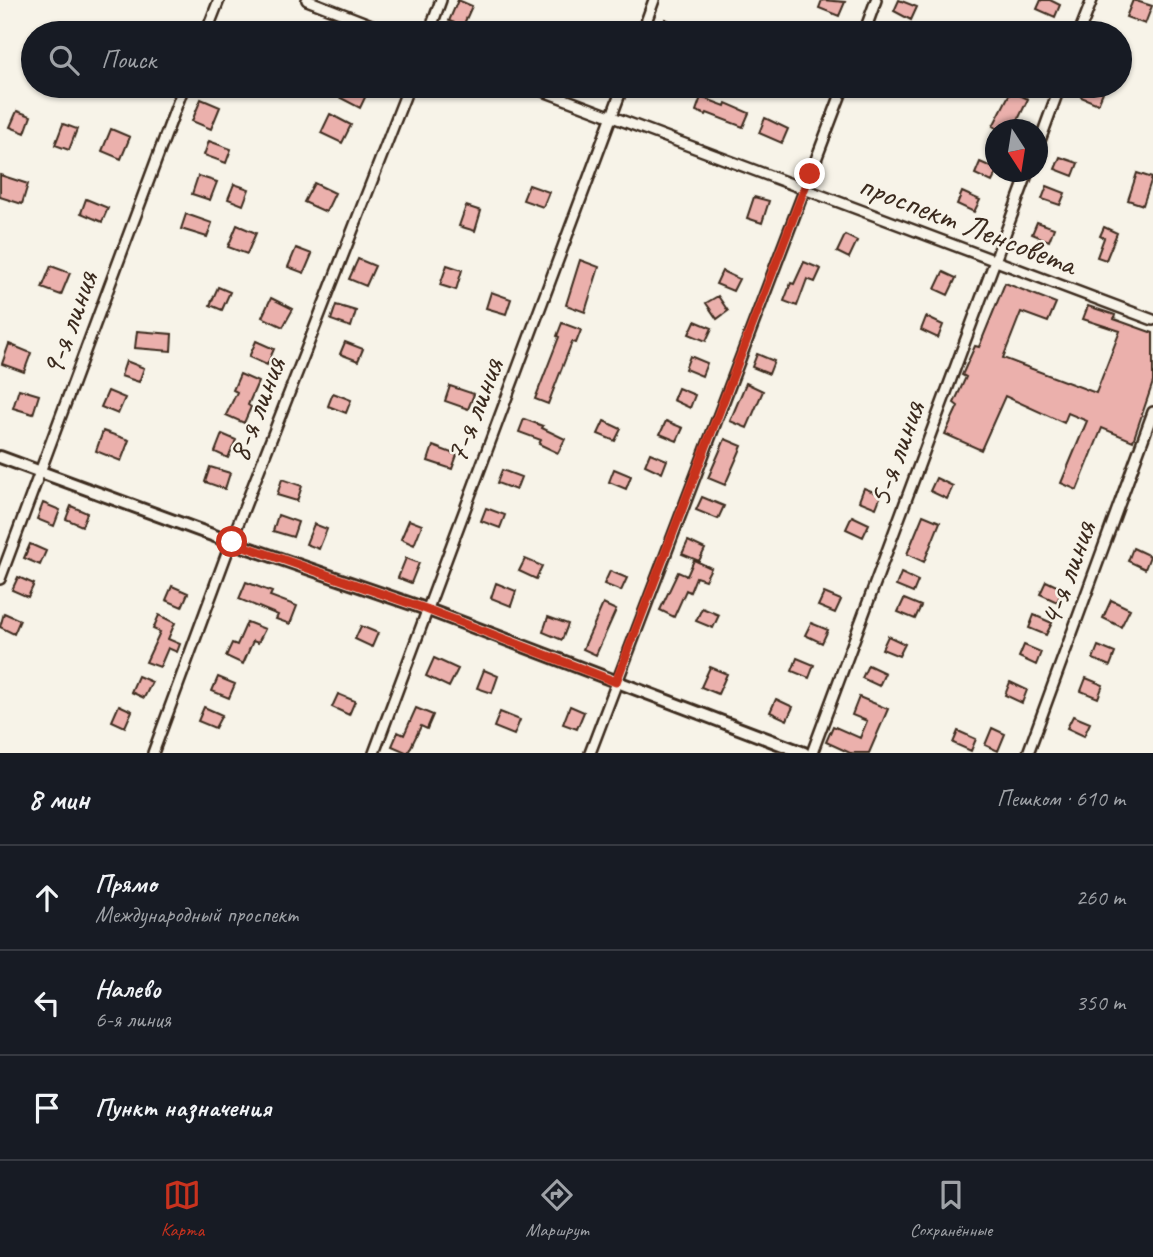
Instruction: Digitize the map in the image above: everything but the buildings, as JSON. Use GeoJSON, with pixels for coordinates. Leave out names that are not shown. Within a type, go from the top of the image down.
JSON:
{"type":"FeatureCollection","features":[{"type":"Feature","properties":{"kind":"street"},"geometry":{"type":"LineString","coordinates":[[211,21],[219,0]]}},
{"type":"Feature","properties":{"kind":"street"},"geometry":{"type":"LineString","coordinates":[[307,0],[361,21]]}},
{"type":"Feature","properties":{"kind":"street"},"geometry":{"type":"LineString","coordinates":[[433,21],[441,0]]}},
{"type":"Feature","properties":{"kind":"street"},"geometry":{"type":"LineString","coordinates":[[646,21],[654,0]]}},
{"type":"Feature","properties":{"kind":"street"},"geometry":{"type":"LineString","coordinates":[[868,21],[876,0]]}},
{"type":"Feature","properties":{"kind":"street"},"geometry":{"type":"LineString","coordinates":[[1084,21],[1092,0]]}},
{"type":"Feature","properties":{"kind":"street","name":"9-я линия"},"geometry":{"type":"LineString","coordinates":[[0,579],[180,98]]}},
{"type":"Feature","properties":{"kind":"street","name":"8-я линия"},"geometry":{"type":"LineString","coordinates":[[153,753],[404,98]]}},
{"type":"Feature","properties":{"kind":"street","name":"проспект Ленсовета"},"geometry":{"type":"LineString","coordinates":[[562,98],[1153,320]]}},
{"type":"Feature","properties":{"kind":"street","name":"7-я линия"},"geometry":{"type":"LineString","coordinates":[[374,753],[619,98]]}},
{"type":"Feature","properties":{"kind":"street"},"geometry":{"type":"LineString","coordinates":[[590,753],[839,98]]}},
{"type":"Feature","properties":{"kind":"street"},"geometry":{"type":"LineString","coordinates":[[1048,119],[1056,98]]}},
{"type":"Feature","properties":{"kind":"street","name":"5-я линия"},"geometry":{"type":"LineString","coordinates":[[812,753],[1024,182]]}},
{"type":"Feature","properties":{"kind":"street","name":"4-я линия"},"geometry":{"type":"LineString","coordinates":[[1028,753],[1153,412]]}},
{"type":"Feature","properties":{"kind":"street"},"geometry":{"type":"LineString","coordinates":[[0,457],[426,609],[804,753]]}},
{"type":"Feature","properties":{"kind":"route"},"geometry":{"type":"LineString","coordinates":[[232,542],[426,609],[616,682],[810,174]]}}]}
